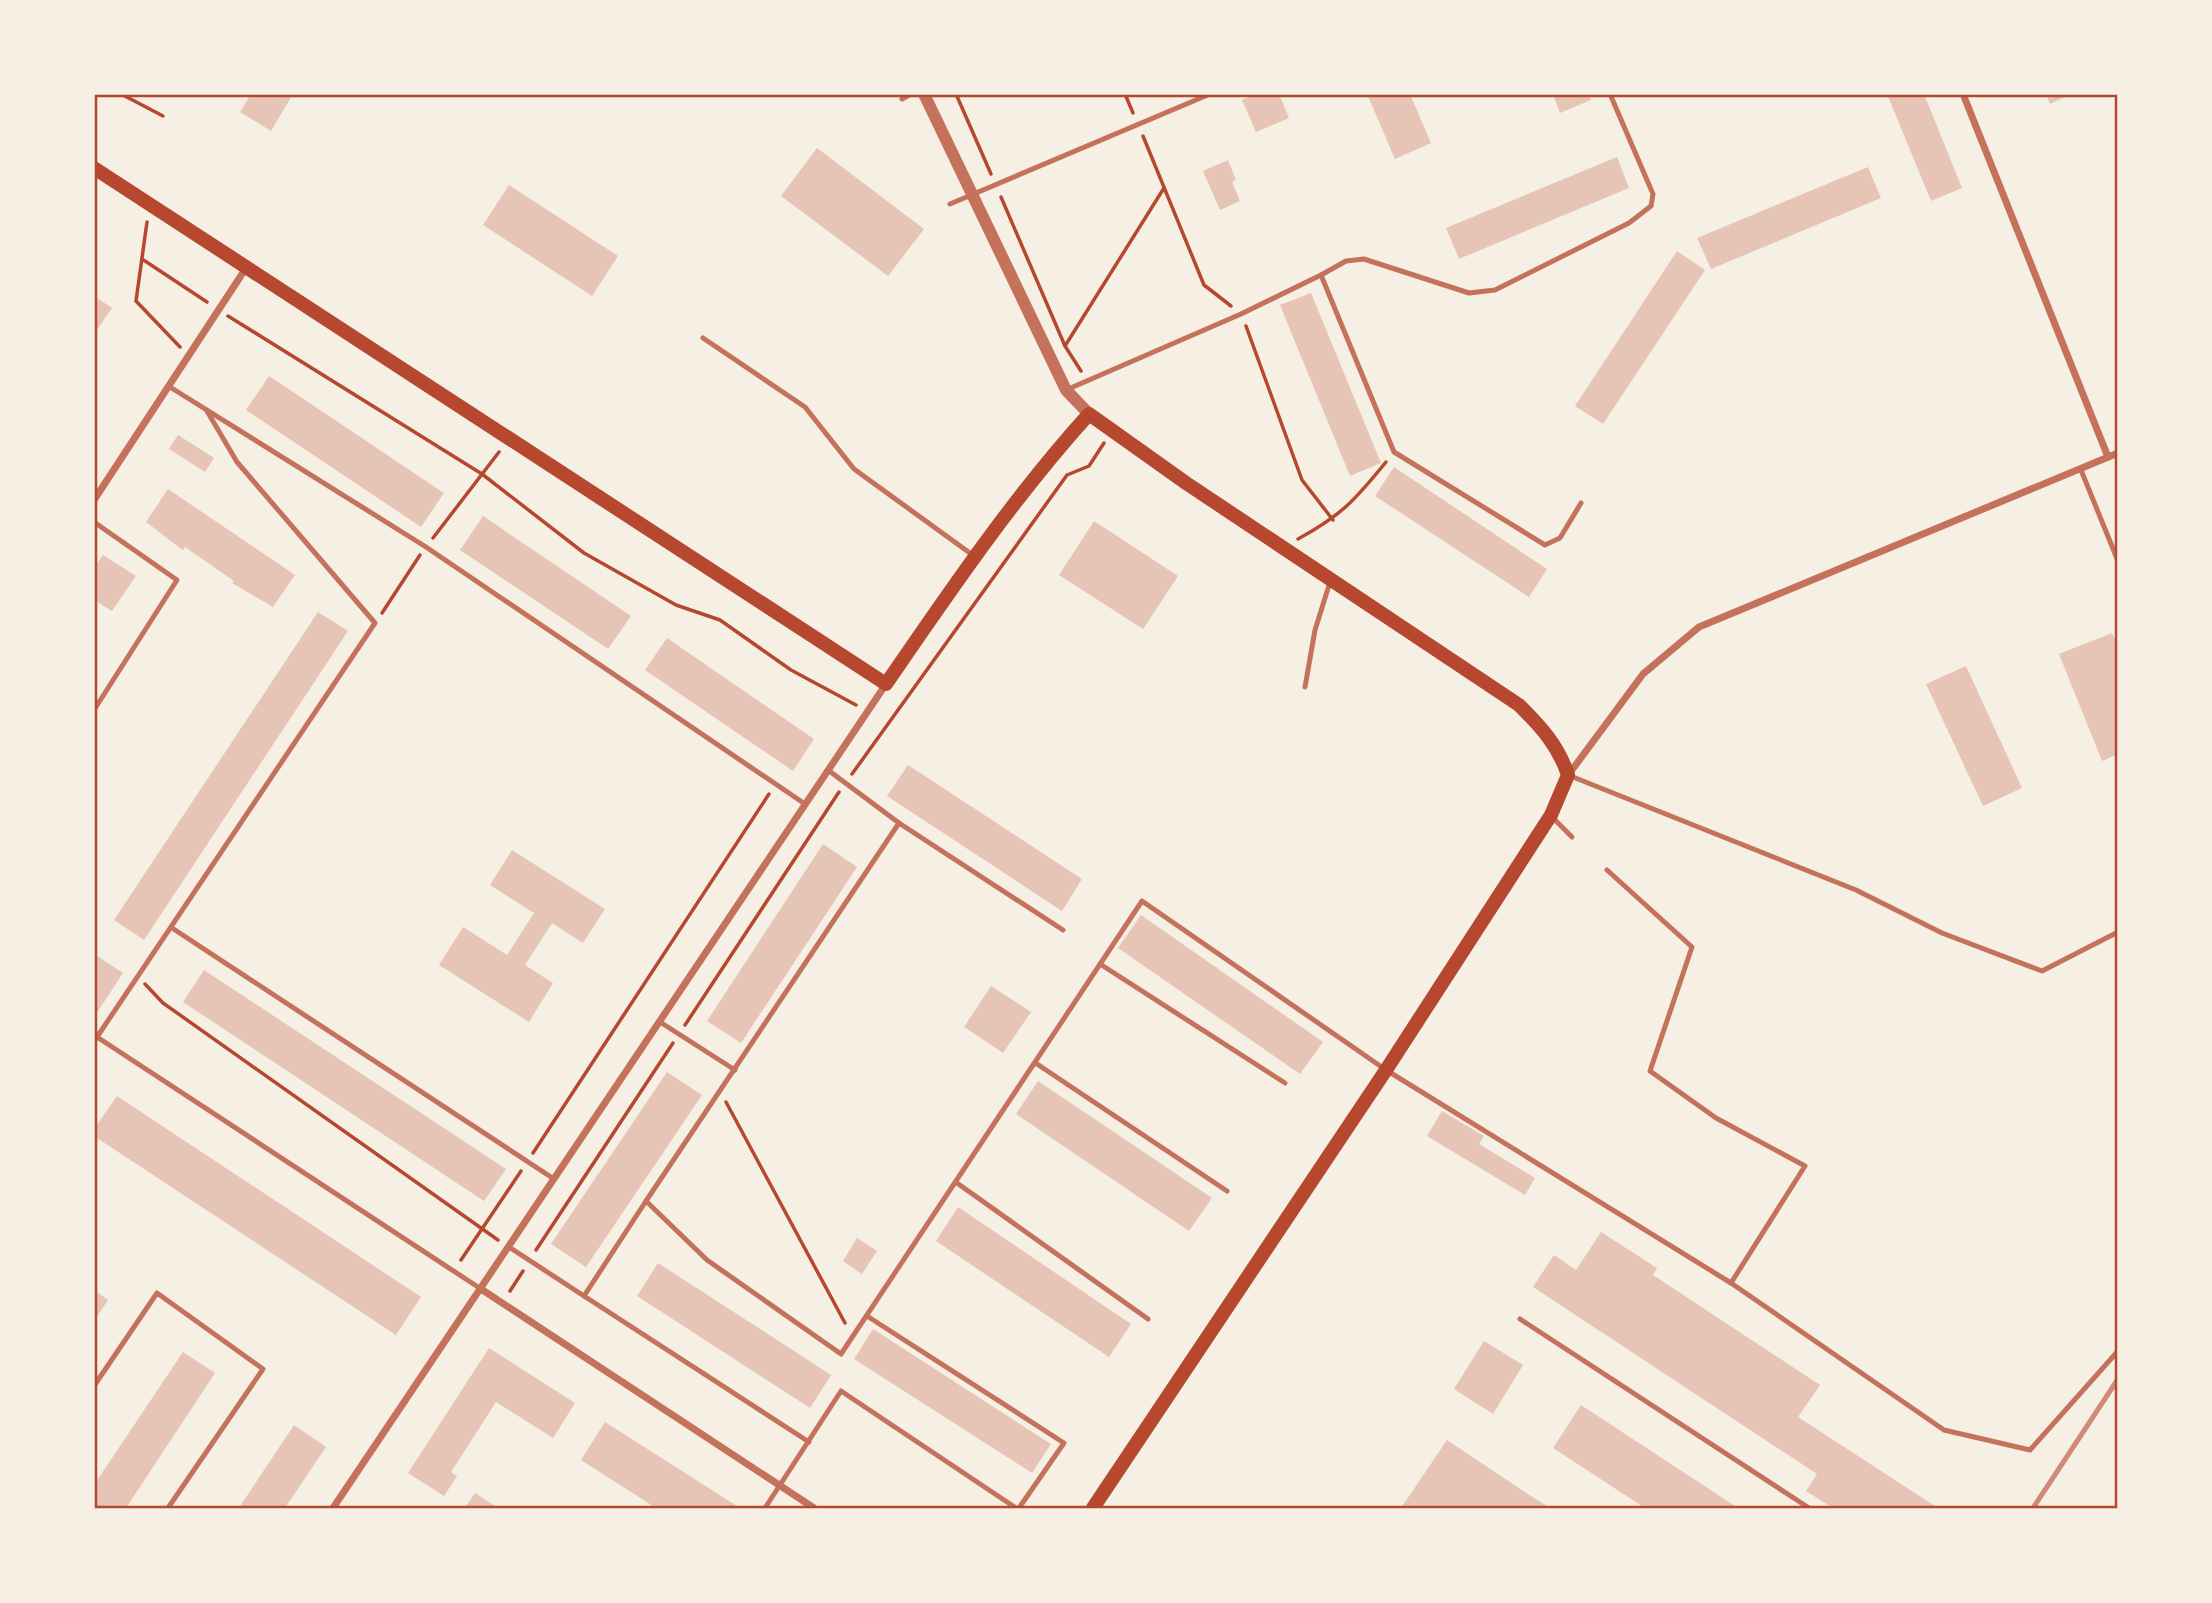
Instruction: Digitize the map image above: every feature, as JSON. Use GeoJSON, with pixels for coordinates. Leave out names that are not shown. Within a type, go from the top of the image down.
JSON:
{"type":"FeatureCollection","features":[{"type":"Feature","properties":{"kind":"main road"},"geometry":{"type":"LineString","coordinates":[[94,168],[886,684],[974,556],[1042,465],[1089,414],[1518,705],[1546,732],[1560,752],[1568,775],[1551,815],[1386,1070],[1093,1508]]}},
{"type":"Feature","properties":{"kind":"street"},"geometry":{"type":"LineString","coordinates":[[924,94],[1066,390],[1089,414]]}},
{"type":"Feature","properties":{"kind":"street"},"geometry":{"type":"LineString","coordinates":[[1963,94],[2108,457]]}},
{"type":"Feature","properties":{"kind":"street"},"geometry":{"type":"LineString","coordinates":[[94,499],[246,268]]}},
{"type":"Feature","properties":{"kind":"street"},"geometry":{"type":"LineString","coordinates":[[1568,775],[1643,674],[1699,627],[2118,453]]}},
{"type":"Feature","properties":{"kind":"street"},"geometry":{"type":"LineString","coordinates":[[333,1508],[886,684]]}},
{"type":"Feature","properties":{"kind":"street"},"geometry":{"type":"LineString","coordinates":[[481,1289],[814,1508]]}},
{"type":"Feature","properties":{"kind":"lane"},"geometry":{"type":"LineString","coordinates":[[902,99],[911,94]]}},
{"type":"Feature","properties":{"kind":"lane"},"geometry":{"type":"LineString","coordinates":[[950,204],[1210,94]]}},
{"type":"Feature","properties":{"kind":"lane"},"geometry":{"type":"LineString","coordinates":[[1066,390],[1086,379],[1241,314],[1346,261],[1364,259],[1469,292],[1495,290],[1629,223],[1651,206],[1653,194],[1610,94]]}},
{"type":"Feature","properties":{"kind":"lane"},"geometry":{"type":"LineString","coordinates":[[1321,275],[1394,452],[1545,545],[1560,538],[1581,503]]}},
{"type":"Feature","properties":{"kind":"lane"},"geometry":{"type":"LineString","coordinates":[[704,338],[805,407],[854,469],[974,556]]}},
{"type":"Feature","properties":{"kind":"lane"},"geometry":{"type":"LineString","coordinates":[[170,387],[426,547],[805,804]]}},
{"type":"Feature","properties":{"kind":"lane"},"geometry":{"type":"LineString","coordinates":[[207,411],[237,462],[374,623],[96,1039],[481,1289]]}},
{"type":"Feature","properties":{"kind":"lane"},"geometry":{"type":"LineString","coordinates":[[2081,470],[2118,561]]}},
{"type":"Feature","properties":{"kind":"lane"},"geometry":{"type":"LineString","coordinates":[[94,523],[177,580],[94,710]]}},
{"type":"Feature","properties":{"kind":"lane"},"geometry":{"type":"LineString","coordinates":[[1305,687],[1315,630],[1331,579]]}},
{"type":"Feature","properties":{"kind":"lane"},"geometry":{"type":"LineString","coordinates":[[828,770],[899,823],[1063,930]]}},
{"type":"Feature","properties":{"kind":"lane"},"geometry":{"type":"LineString","coordinates":[[1568,775],[1856,890],[1942,933],[2042,971],[2118,932]]}},
{"type":"Feature","properties":{"kind":"lane"},"geometry":{"type":"LineString","coordinates":[[1551,815],[1572,837]]}},
{"type":"Feature","properties":{"kind":"lane"},"geometry":{"type":"LineString","coordinates":[[584,1296],[899,823]]}},
{"type":"Feature","properties":{"kind":"lane"},"geometry":{"type":"LineString","coordinates":[[1607,870],[1692,947],[1650,1071],[1716,1118],[1805,1166],[1731,1283]]}},
{"type":"Feature","properties":{"kind":"lane"},"geometry":{"type":"LineString","coordinates":[[646,1201],[707,1259],[841,1354],[1037,1064],[1142,901],[1386,1070],[1731,1283],[1944,1430],[2030,1450],[2118,1351]]}},
{"type":"Feature","properties":{"kind":"lane"},"geometry":{"type":"LineString","coordinates":[[172,928],[554,1179]]}},
{"type":"Feature","properties":{"kind":"lane"},"geometry":{"type":"LineString","coordinates":[[1100,964],[1284,1083]]}},
{"type":"Feature","properties":{"kind":"lane"},"geometry":{"type":"LineString","coordinates":[[660,1021],[735,1070]]}},
{"type":"Feature","properties":{"kind":"lane"},"geometry":{"type":"LineString","coordinates":[[1037,1064],[1227,1191]]}},
{"type":"Feature","properties":{"kind":"lane"},"geometry":{"type":"LineString","coordinates":[[957,1183],[1148,1319]]}},
{"type":"Feature","properties":{"kind":"lane"},"geometry":{"type":"LineString","coordinates":[[509,1247],[809,1442]]}},
{"type":"Feature","properties":{"kind":"lane"},"geometry":{"type":"LineString","coordinates":[[94,1386],[157,1293],[263,1369],[168,1508]]}},
{"type":"Feature","properties":{"kind":"lane"},"geometry":{"type":"LineString","coordinates":[[765,1508],[782,1486],[841,1391],[1018,1508],[1064,1443],[867,1315]]}},
{"type":"Feature","properties":{"kind":"lane"},"geometry":{"type":"LineString","coordinates":[[1520,1319],[1809,1508]]}},
{"type":"Feature","properties":{"kind":"path"},"geometry":{"type":"LineString","coordinates":[[121,94],[163,116]]}},
{"type":"Feature","properties":{"kind":"path"},"geometry":{"type":"LineString","coordinates":[[956,94],[1065,346],[1086,379]]}},
{"type":"Feature","properties":{"kind":"path"},"geometry":{"type":"LineString","coordinates":[[1125,94],[1205,285],[1241,314],[1302,480],[1333,520]]}},
{"type":"Feature","properties":{"kind":"path"},"geometry":{"type":"LineString","coordinates":[[1065,346],[1164,188]]}},
{"type":"Feature","properties":{"kind":"path"},"geometry":{"type":"LineString","coordinates":[[149,203],[136,301],[189,357]]}},
{"type":"Feature","properties":{"kind":"path"},"geometry":{"type":"LineString","coordinates":[[142,259],[482,474],[606,567],[676,605],[720,620],[791,670],[867,711]]}},
{"type":"Feature","properties":{"kind":"path"},"geometry":{"type":"LineString","coordinates":[[502,1303],[846,783],[1067,475],[1088,466],[1112,431]]}},
{"type":"Feature","properties":{"kind":"path"},"geometry":{"type":"LineString","coordinates":[[374,623],[426,547],[508,439]]}},
{"type":"Feature","properties":{"kind":"path"},"geometry":{"type":"LineString","coordinates":[[1296,540],[1333,520],[1355,500],[1394,452]]}},
{"type":"Feature","properties":{"kind":"path"},"geometry":{"type":"LineString","coordinates":[[453,1270],[483,1229],[775,784]]}},
{"type":"Feature","properties":{"kind":"path"},"geometry":{"type":"LineString","coordinates":[[139,977],[163,1003],[509,1247]]}},
{"type":"Feature","properties":{"kind":"path"},"geometry":{"type":"LineString","coordinates":[[720,1090],[853,1336]]}},
{"type":"Feature","properties":{"kind":"building"},"geometry":{"type":"Polygon","coordinates":[[[251,94],[293,94],[271,131],[240,112],[251,94]]]}},
{"type":"Feature","properties":{"kind":"building"},"geometry":{"type":"Polygon","coordinates":[[[1256,94],[1279,94],[1289,118],[1256,132],[1242,100],[1256,94]]]}},
{"type":"Feature","properties":{"kind":"building"},"geometry":{"type":"Polygon","coordinates":[[[1367,94],[1410,94],[1431,143],[1395,159],[1367,94]]]}},
{"type":"Feature","properties":{"kind":"building"},"geometry":{"type":"Polygon","coordinates":[[[1553,94],[1589,94],[1591,100],[1560,113],[1553,94]]]}},
{"type":"Feature","properties":{"kind":"building"},"geometry":{"type":"Polygon","coordinates":[[[1887,94],[1924,94],[1962,188],[1931,201],[1887,94]]]}},
{"type":"Feature","properties":{"kind":"building"},"geometry":{"type":"Polygon","coordinates":[[[2046,94],[2071,94],[2050,104],[2046,94]]]}},
{"type":"Feature","properties":{"kind":"building"},"geometry":{"type":"Polygon","coordinates":[[[817,148],[924,229],[888,276],[781,196],[817,148]]]}},
{"type":"Feature","properties":{"kind":"building"},"geometry":{"type":"Polygon","coordinates":[[[1617,157],[1629,188],[1459,259],[1446,228],[1617,157]]]}},
{"type":"Feature","properties":{"kind":"building"},"geometry":{"type":"Polygon","coordinates":[[[1228,160],[1236,180],[1232,182],[1240,201],[1220,210],[1203,171],[1228,160]]]}},
{"type":"Feature","properties":{"kind":"building"},"geometry":{"type":"Polygon","coordinates":[[[1868,167],[1881,198],[1711,269],[1697,238],[1868,167]]]}},
{"type":"Feature","properties":{"kind":"building"},"geometry":{"type":"Polygon","coordinates":[[[509,185],[618,256],[592,296],[483,225],[509,185]]]}},
{"type":"Feature","properties":{"kind":"building"},"geometry":{"type":"Polygon","coordinates":[[[1677,251],[1705,270],[1603,424],[1575,406],[1677,251]]]}},
{"type":"Feature","properties":{"kind":"building"},"geometry":{"type":"Polygon","coordinates":[[[1311,293],[1381,463],[1350,476],[1280,305],[1311,293]]]}},
{"type":"Feature","properties":{"kind":"building"},"geometry":{"type":"Polygon","coordinates":[[[94,296],[112,308],[94,334],[94,296]]]}},
{"type":"Feature","properties":{"kind":"building"},"geometry":{"type":"Polygon","coordinates":[[[269,376],[444,493],[421,527],[246,410],[269,376]]]}},
{"type":"Feature","properties":{"kind":"building"},"geometry":{"type":"Polygon","coordinates":[[[178,435],[214,458],[205,472],[169,449],[178,435]]]}},
{"type":"Feature","properties":{"kind":"building"},"geometry":{"type":"Polygon","coordinates":[[[1394,467],[1547,569],[1529,597],[1375,496],[1394,467]]]}},
{"type":"Feature","properties":{"kind":"building"},"geometry":{"type":"Polygon","coordinates":[[[168,489],[295,575],[273,607],[232,583],[234,581],[185,547],[183,550],[146,522],[168,489]]]}},
{"type":"Feature","properties":{"kind":"building"},"geometry":{"type":"Polygon","coordinates":[[[483,516],[631,616],[608,649],[460,550],[483,516]]]}},
{"type":"Feature","properties":{"kind":"building"},"geometry":{"type":"Polygon","coordinates":[[[1094,521],[1178,576],[1143,629],[1059,575],[1094,521]]]}},
{"type":"Feature","properties":{"kind":"building"},"geometry":{"type":"Polygon","coordinates":[[[103,555],[136,576],[112,611],[94,600],[94,568],[103,555]]]}},
{"type":"Feature","properties":{"kind":"building"},"geometry":{"type":"Polygon","coordinates":[[[318,612],[348,631],[144,940],[114,920],[318,612]]]}},
{"type":"Feature","properties":{"kind":"building"},"geometry":{"type":"Polygon","coordinates":[[[2112,633],[2118,646],[2118,754],[2102,761],[2059,654],[2112,633]]]}},
{"type":"Feature","properties":{"kind":"building"},"geometry":{"type":"Polygon","coordinates":[[[667,638],[814,739],[793,771],[645,670],[667,638]]]}},
{"type":"Feature","properties":{"kind":"building"},"geometry":{"type":"Polygon","coordinates":[[[1966,666],[2022,788],[1983,806],[1926,684],[1966,666]]]}},
{"type":"Feature","properties":{"kind":"building"},"geometry":{"type":"Polygon","coordinates":[[[908,765],[1082,879],[1062,911],[887,796],[908,765]]]}},
{"type":"Feature","properties":{"kind":"building"},"geometry":{"type":"Polygon","coordinates":[[[823,844],[857,867],[741,1043],[707,1021],[823,844]]]}},
{"type":"Feature","properties":{"kind":"building"},"geometry":{"type":"Polygon","coordinates":[[[512,850],[605,909],[583,943],[552,923],[525,965],[553,983],[529,1022],[439,965],[463,927],[507,955],[534,913],[490,885],[512,850]]]}},
{"type":"Feature","properties":{"kind":"building"},"geometry":{"type":"Polygon","coordinates":[[[1141,915],[1323,1042],[1300,1074],[1118,948],[1141,915]]]}},
{"type":"Feature","properties":{"kind":"building"},"geometry":{"type":"Polygon","coordinates":[[[94,954],[123,973],[94,1017],[94,954]]]}},
{"type":"Feature","properties":{"kind":"building"},"geometry":{"type":"Polygon","coordinates":[[[204,970],[506,1169],[484,1201],[183,1002],[204,970]]]}},
{"type":"Feature","properties":{"kind":"building"},"geometry":{"type":"Polygon","coordinates":[[[991,986],[1031,1012],[1003,1053],[964,1027],[991,986]]]}},
{"type":"Feature","properties":{"kind":"building"},"geometry":{"type":"Polygon","coordinates":[[[667,1072],[702,1095],[586,1267],[551,1244],[667,1072]]]}},
{"type":"Feature","properties":{"kind":"building"},"geometry":{"type":"Polygon","coordinates":[[[1038,1081],[1212,1198],[1189,1231],[1016,1114],[1038,1081]]]}},
{"type":"Feature","properties":{"kind":"building"},"geometry":{"type":"Polygon","coordinates":[[[117,1096],[421,1297],[396,1335],[94,1136],[94,1129],[117,1096]]]}},
{"type":"Feature","properties":{"kind":"building"},"geometry":{"type":"Polygon","coordinates":[[[1442,1111],[1484,1136],[1479,1144],[1535,1178],[1525,1195],[1427,1136],[1442,1111]]]}},
{"type":"Feature","properties":{"kind":"building"},"geometry":{"type":"Polygon","coordinates":[[[958,1207],[1131,1324],[1109,1357],[936,1241],[958,1207]]]}},
{"type":"Feature","properties":{"kind":"building"},"geometry":{"type":"Polygon","coordinates":[[[1601,1232],[1657,1268],[1653,1275],[1820,1385],[1798,1417],[1938,1508],[1833,1508],[1806,1491],[1817,1474],[1533,1287],[1554,1255],[1576,1270],[1601,1232]]]}},
{"type":"Feature","properties":{"kind":"building"},"geometry":{"type":"Polygon","coordinates":[[[857,1238],[877,1251],[862,1274],[843,1261],[857,1238]]]}},
{"type":"Feature","properties":{"kind":"building"},"geometry":{"type":"Polygon","coordinates":[[[658,1263],[831,1375],[810,1408],[637,1296],[658,1263]]]}},
{"type":"Feature","properties":{"kind":"building"},"geometry":{"type":"Polygon","coordinates":[[[94,1290],[108,1300],[94,1321],[94,1290]]]}},
{"type":"Feature","properties":{"kind":"building"},"geometry":{"type":"Polygon","coordinates":[[[873,1329],[1051,1444],[1032,1473],[854,1359],[873,1329]]]}},
{"type":"Feature","properties":{"kind":"building"},"geometry":{"type":"Polygon","coordinates":[[[1484,1341],[1523,1365],[1493,1414],[1454,1389],[1484,1341]]]}},
{"type":"Feature","properties":{"kind":"building"},"geometry":{"type":"Polygon","coordinates":[[[489,1348],[575,1403],[553,1438],[496,1402],[451,1472],[457,1476],[444,1496],[408,1473],[489,1348]]]}},
{"type":"Feature","properties":{"kind":"building"},"geometry":{"type":"Polygon","coordinates":[[[183,1352],[215,1373],[126,1508],[94,1508],[94,1485],[183,1352]]]}},
{"type":"Feature","properties":{"kind":"building"},"geometry":{"type":"Polygon","coordinates":[[[1581,1405],[1738,1508],[1645,1508],[1553,1448],[1581,1405]]]}},
{"type":"Feature","properties":{"kind":"building"},"geometry":{"type":"Polygon","coordinates":[[[605,1422],[740,1508],[656,1508],[581,1460],[605,1422]]]}},
{"type":"Feature","properties":{"kind":"building"},"geometry":{"type":"Polygon","coordinates":[[[294,1425],[326,1447],[285,1508],[239,1508],[294,1425]]]}},
{"type":"Feature","properties":{"kind":"building"},"geometry":{"type":"Polygon","coordinates":[[[1447,1440],[1531,1496],[1550,1508],[1401,1508],[1447,1440]]]}},
{"type":"Feature","properties":{"kind":"building"},"geometry":{"type":"Polygon","coordinates":[[[475,1493],[498,1508],[465,1508],[475,1493]]]}},
{"type":"Feature","properties":{"kind":"railway"},"geometry":{"type":"LineString","coordinates":[[2033,1508],[2118,1379]]}}]}
